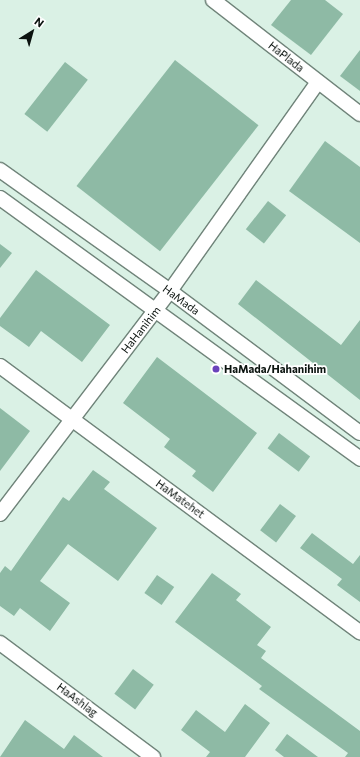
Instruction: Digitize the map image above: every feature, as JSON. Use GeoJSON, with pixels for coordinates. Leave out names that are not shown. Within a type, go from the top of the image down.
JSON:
{"type":"FeatureCollection","features":[{"type":"Feature","properties":{"kind":"street","name":"HaPlada"},"geometry":{"type":"LineString","coordinates":[[213,0],[360,114]]}},
{"type":"Feature","properties":{"kind":"street","name":"HaHanihim"},"geometry":{"type":"LineString","coordinates":[[0,514],[157,310],[318,82]]}},
{"type":"Feature","properties":{"kind":"street","name":"HaMada"},"geometry":{"type":"LineString","coordinates":[[0,170],[170,291],[360,433]]}},
{"type":"Feature","properties":{"kind":"street","name":"HaMada"},"geometry":{"type":"LineString","coordinates":[[0,198],[157,310],[360,459]]}},
{"type":"Feature","properties":{"kind":"street","name":"HaMatehet"},"geometry":{"type":"LineString","coordinates":[[0,366],[360,632]]}},
{"type":"Feature","properties":{"kind":"street","name":"HaAshlag"},"geometry":{"type":"LineString","coordinates":[[0,642],[153,757]]}},
{"type":"Feature","properties":{"kind":"building"},"geometry":{"type":"Polygon","coordinates":[[[291,0],[325,0],[343,14],[311,55],[271,25],[291,0]]]}},
{"type":"Feature","properties":{"kind":"building"},"geometry":{"type":"Polygon","coordinates":[[[360,50],[360,91],[340,76],[360,50]]]}},
{"type":"Feature","properties":{"kind":"building"},"geometry":{"type":"Polygon","coordinates":[[[175,60],[259,125],[160,251],[76,186],[175,60]]]}},
{"type":"Feature","properties":{"kind":"building"},"geometry":{"type":"Polygon","coordinates":[[[65,62],[88,80],[47,132],[24,114],[65,62]]]}},
{"type":"Feature","properties":{"kind":"building"},"geometry":{"type":"Polygon","coordinates":[[[325,141],[360,167],[360,243],[289,191],[325,141]]]}},
{"type":"Feature","properties":{"kind":"building"},"geometry":{"type":"Polygon","coordinates":[[[268,201],[286,215],[264,244],[246,229],[268,201]]]}},
{"type":"Feature","properties":{"kind":"building"},"geometry":{"type":"Polygon","coordinates":[[[0,244],[12,253],[0,268],[0,244]]]}},
{"type":"Feature","properties":{"kind":"building"},"geometry":{"type":"Polygon","coordinates":[[[36,270],[110,325],[82,362],[41,331],[29,347],[0,326],[0,318],[36,270]]]}},
{"type":"Feature","properties":{"kind":"building"},"geometry":{"type":"Polygon","coordinates":[[[256,280],[341,345],[360,320],[360,400],[238,304],[256,280]]]}},
{"type":"Feature","properties":{"kind":"building"},"geometry":{"type":"Polygon","coordinates":[[[157,357],[257,433],[213,492],[192,476],[196,471],[164,447],[170,439],[123,403],[157,357]]]}},
{"type":"Feature","properties":{"kind":"building"},"geometry":{"type":"Polygon","coordinates":[[[0,408],[30,431],[0,471],[0,408]]]}},
{"type":"Feature","properties":{"kind":"building"},"geometry":{"type":"Polygon","coordinates":[[[279,433],[310,456],[299,472],[268,448],[279,433]]]}},
{"type":"Feature","properties":{"kind":"building"},"geometry":{"type":"Polygon","coordinates":[[[93,470],[110,482],[104,489],[157,528],[118,581],[68,544],[40,581],[70,603],[50,631],[20,608],[14,616],[0,606],[0,573],[5,566],[11,571],[63,497],[69,501],[93,470]]]}},
{"type":"Feature","properties":{"kind":"building"},"geometry":{"type":"Polygon","coordinates":[[[280,504],[296,516],[276,542],[260,530],[280,504]]]}},
{"type":"Feature","properties":{"kind":"building"},"geometry":{"type":"Polygon","coordinates":[[[312,533],[353,564],[360,555],[360,602],[337,585],[342,579],[300,548],[312,533]]]}},
{"type":"Feature","properties":{"kind":"building"},"geometry":{"type":"Polygon","coordinates":[[[212,573],[241,594],[236,600],[271,627],[257,645],[266,651],[261,658],[360,731],[360,757],[345,757],[348,753],[259,689],[262,686],[175,622],[212,573]]]}},
{"type":"Feature","properties":{"kind":"building"},"geometry":{"type":"Polygon","coordinates":[[[157,575],[174,587],[162,605],[144,593],[157,575]]]}},
{"type":"Feature","properties":{"kind":"building"},"geometry":{"type":"Polygon","coordinates":[[[133,669],[154,685],[135,709],[114,694],[133,669]]]}},
{"type":"Feature","properties":{"kind":"building"},"geometry":{"type":"Polygon","coordinates":[[[245,704],[270,723],[245,757],[206,757],[210,752],[181,730],[196,710],[225,732],[245,704]]]}},
{"type":"Feature","properties":{"kind":"building"},"geometry":{"type":"Polygon","coordinates":[[[25,720],[64,749],[74,735],[103,757],[0,757],[25,720]]]}},
{"type":"Feature","properties":{"kind":"building"},"geometry":{"type":"Polygon","coordinates":[[[287,734],[318,757],[284,757],[275,750],[287,734]]]}},
{"type":"Feature","properties":{"kind":"place","name":"HaMada/Hahanihim"},"geometry":{"type":"Point","coordinates":[216,369]}}]}
